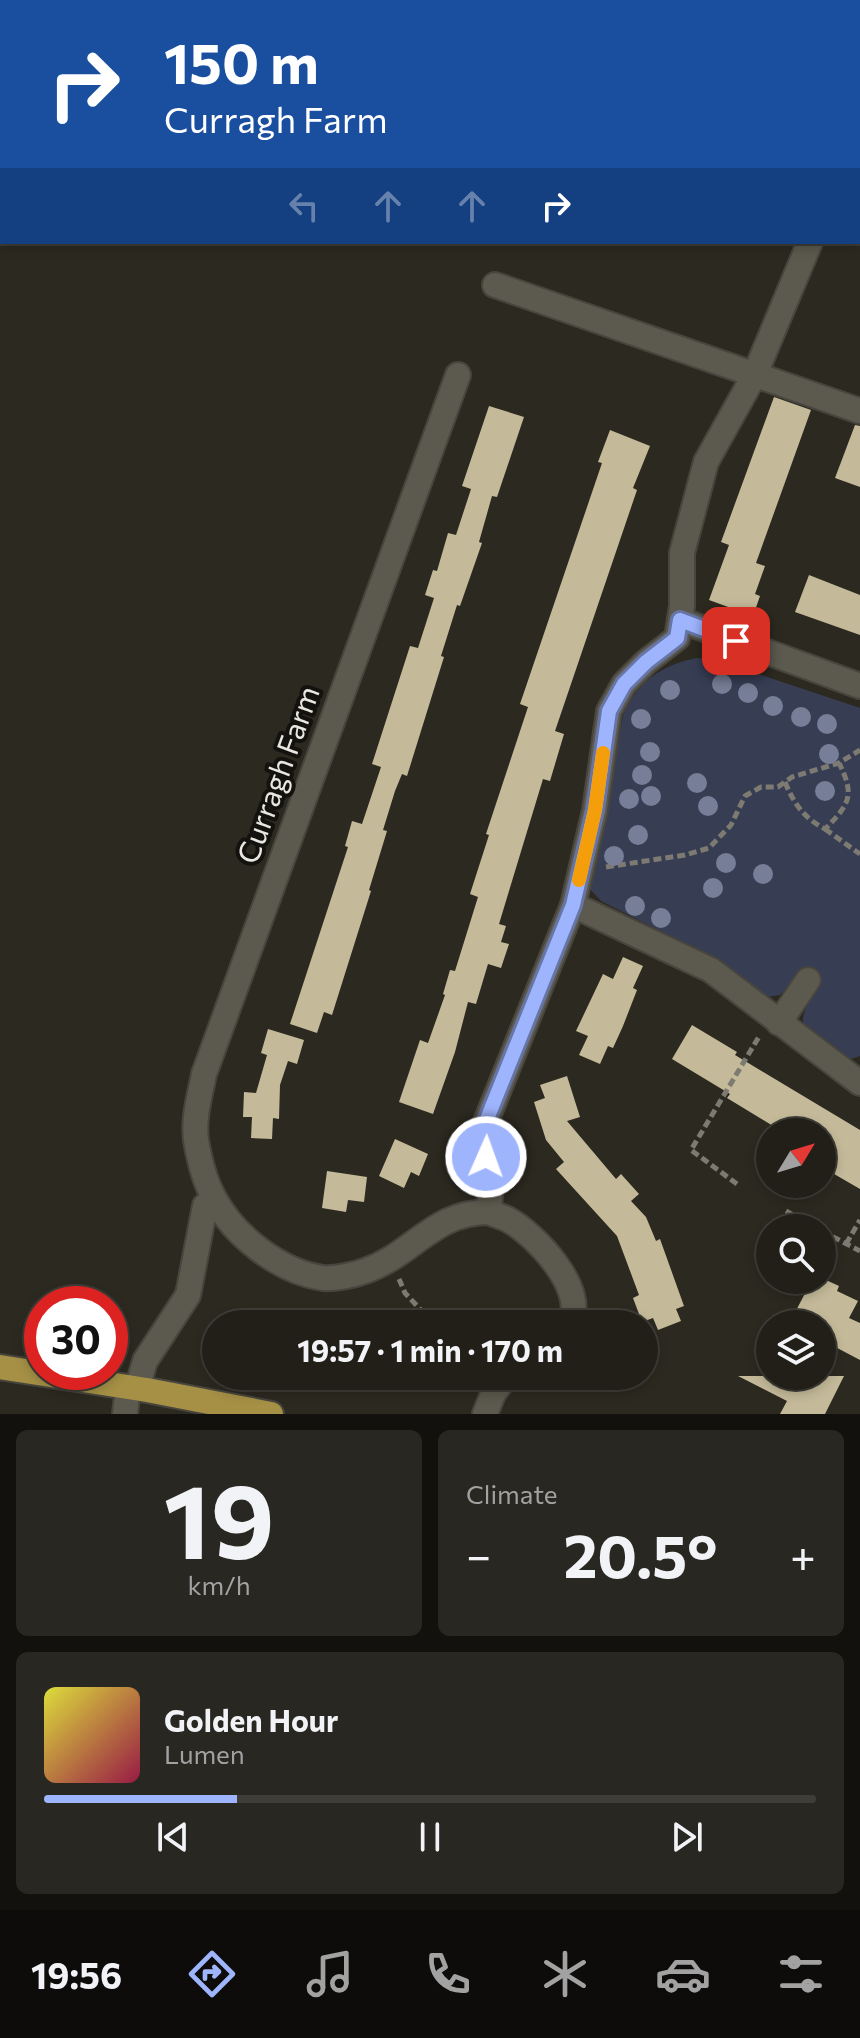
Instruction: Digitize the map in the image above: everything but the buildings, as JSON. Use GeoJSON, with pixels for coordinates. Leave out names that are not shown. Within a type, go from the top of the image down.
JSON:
{"type":"FeatureCollection","features":[{"type":"Feature","properties":{"kind":"main road"},"geometry":{"type":"LineString","coordinates":[[0,1367],[270,1414]]}},
{"type":"Feature","properties":{"kind":"street"},"geometry":{"type":"LineString","coordinates":[[572,1310],[572,1297],[561,1269],[541,1246],[508,1219],[489,1212],[491,1180],[481,1134],[573,905],[595,810],[609,711],[624,684],[677,638],[682,553],[706,462],[755,374],[809,244]]}},
{"type":"Feature","properties":{"kind":"street"},"geometry":{"type":"LineString","coordinates":[[495,285],[860,411]]}},
{"type":"Feature","properties":{"kind":"street","name":"Curragh Farm"},"geometry":{"type":"LineString","coordinates":[[458,375],[204,1074],[196,1113],[196,1139],[214,1200],[234,1229],[294,1270],[326,1279],[364,1272],[399,1256],[439,1224],[469,1212],[489,1212]]}},
{"type":"Feature","properties":{"kind":"street"},"geometry":{"type":"LineString","coordinates":[[680,620],[860,686]]}},
{"type":"Feature","properties":{"kind":"street"},"geometry":{"type":"LineString","coordinates":[[573,905],[711,970],[860,1083]]}},
{"type":"Feature","properties":{"kind":"street"},"geometry":{"type":"LineString","coordinates":[[775,1020],[808,980]]}},
{"type":"Feature","properties":{"kind":"street"},"geometry":{"type":"LineString","coordinates":[[125,1414],[145,1361],[188,1295],[205,1206],[214,1200]]}},
{"type":"Feature","properties":{"kind":"street"},"geometry":{"type":"LineString","coordinates":[[485,1414],[496,1390]]}},
{"type":"Feature","properties":{"kind":"path"},"geometry":{"type":"LineString","coordinates":[[581,871],[685,855],[709,848],[731,825],[745,796],[761,787],[778,787],[792,777],[839,763],[860,750]]}},
{"type":"Feature","properties":{"kind":"path"},"geometry":{"type":"LineString","coordinates":[[825,829],[841,814],[848,800],[850,784],[839,763]]}},
{"type":"Feature","properties":{"kind":"path"},"geometry":{"type":"LineString","coordinates":[[785,782],[795,805],[814,823],[860,854]]}},
{"type":"Feature","properties":{"kind":"path"},"geometry":{"type":"LineString","coordinates":[[737,1184],[691,1150],[775,1020]]}},
{"type":"Feature","properties":{"kind":"path"},"geometry":{"type":"LineString","coordinates":[[786,1211],[792,1214]]}},
{"type":"Feature","properties":{"kind":"path"},"geometry":{"type":"LineString","coordinates":[[846,1244],[860,1220]]}},
{"type":"Feature","properties":{"kind":"path"},"geometry":{"type":"LineString","coordinates":[[836,1238],[860,1251]]}},
{"type":"Feature","properties":{"kind":"path"},"geometry":{"type":"LineString","coordinates":[[390,1260],[405,1293],[421,1310]]}},
{"type":"Feature","properties":{"kind":"shaded area"},"geometry":{"type":"Polygon","coordinates":[[[697,658],[719,661],[860,708],[860,1056],[848,1060],[806,1031],[804,1014],[819,986],[800,972],[780,995],[766,997],[716,959],[601,901],[589,888],[623,716],[635,694],[652,677],[672,665],[697,658]]]}},
{"type":"Feature","properties":{"kind":"slow traffic"},"geometry":{"type":"LineString","coordinates":[[579,880],[595,810],[603,753]]}},
{"type":"Feature","properties":{"kind":"route"},"geometry":{"type":"LineString","coordinates":[[486,1157],[481,1134],[573,905],[595,810],[609,711],[624,684],[677,638],[680,620],[736,641]]}}]}
